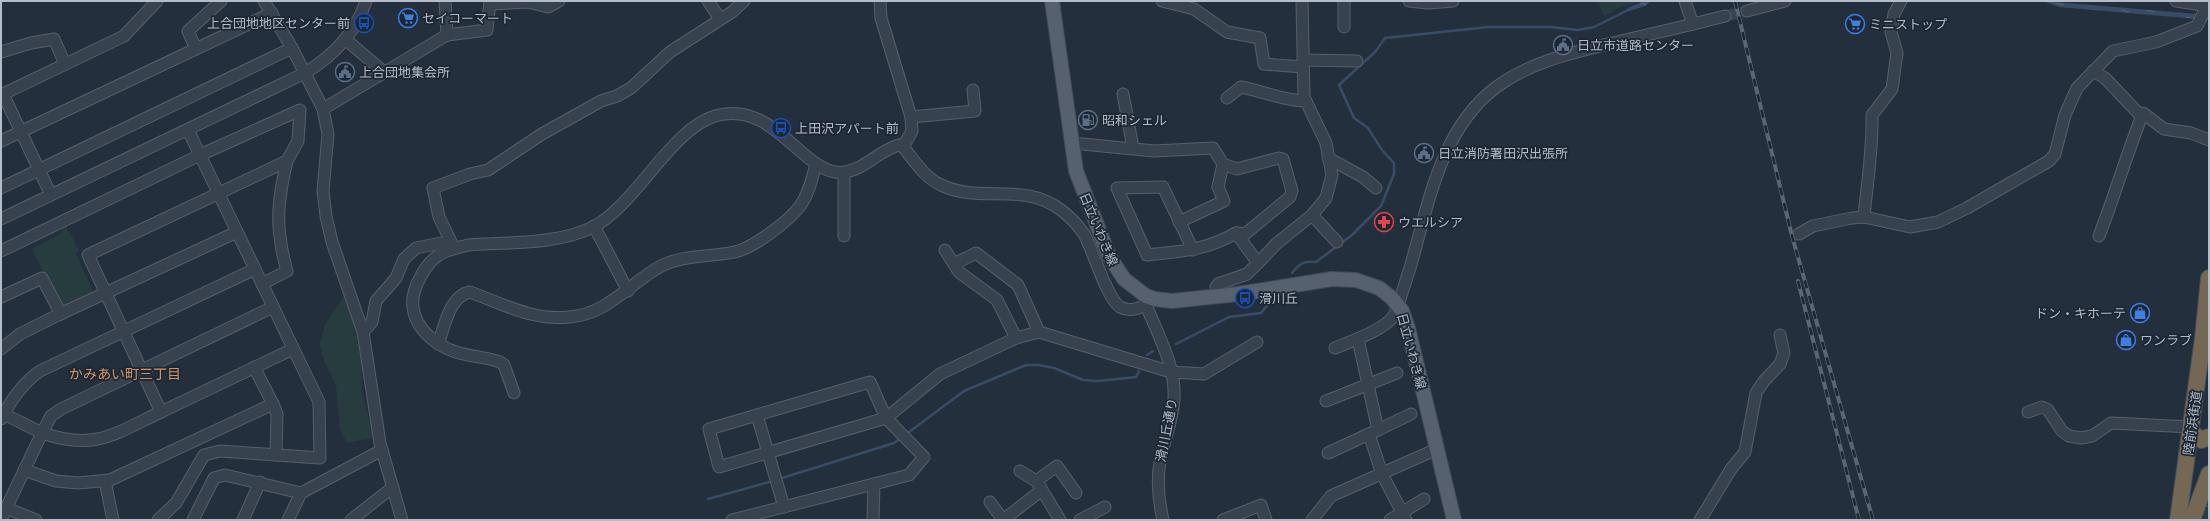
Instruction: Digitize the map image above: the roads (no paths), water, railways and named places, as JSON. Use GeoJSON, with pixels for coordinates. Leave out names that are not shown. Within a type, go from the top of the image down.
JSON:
{"type":"FeatureCollection","features":[{"type":"Feature","properties":{"kind":"highway","name":"陸前浜街道"},"geometry":{"type":"LineString","coordinates":[[2178,520],[2206,339],[2209,278]]}},
{"type":"Feature","properties":{"kind":"highway"},"geometry":{"type":"LineString","coordinates":[[2191,429],[2201,440],[2209,437]]}},
{"type":"Feature","properties":{"kind":"highway"},"geometry":{"type":"LineString","coordinates":[[2186,464],[2209,467]]}},
{"type":"Feature","properties":{"kind":"highway"},"geometry":{"type":"LineString","coordinates":[[2192,520],[2209,474]]}},
{"type":"Feature","properties":{"kind":"main road","name":"日立いわき線"},"geometry":{"type":"LineString","coordinates":[[1052,1],[1078,179],[1109,256],[1124,280],[1146,300],[1155,299],[1172,302],[1217,297],[1344,278],[1368,283],[1379,288],[1398,304],[1408,328],[1454,520]]}},
{"type":"Feature","properties":{"kind":"street"},"geometry":{"type":"LineString","coordinates":[[52,195],[2,95],[124,36],[157,1]]}},
{"type":"Feature","properties":{"kind":"street"},"geometry":{"type":"LineString","coordinates":[[196,49],[188,31],[220,1]]}},
{"type":"Feature","properties":{"kind":"street"},"geometry":{"type":"LineString","coordinates":[[264,1],[306,73],[323,109],[328,134],[323,191],[326,216],[332,242],[363,332],[382,450],[402,520]]}},
{"type":"Feature","properties":{"kind":"street"},"geometry":{"type":"LineString","coordinates":[[1,219],[306,73],[332,54],[345,39],[355,26],[366,1]]}},
{"type":"Feature","properties":{"kind":"street"},"geometry":{"type":"LineString","coordinates":[[445,1],[447,35]]}},
{"type":"Feature","properties":{"kind":"street"},"geometry":{"type":"LineString","coordinates":[[323,109],[447,35],[487,30],[490,2],[528,2],[548,7],[559,1]]}},
{"type":"Feature","properties":{"kind":"street"},"geometry":{"type":"LineString","coordinates":[[708,1],[720,19]]}},
{"type":"Feature","properties":{"kind":"street"},"geometry":{"type":"LineString","coordinates":[[454,248],[439,217],[433,188],[470,174],[488,170],[542,134],[601,101],[617,96],[631,88],[670,52],[720,19],[744,1]]}},
{"type":"Feature","properties":{"kind":"street"},"geometry":{"type":"LineString","coordinates":[[880,1],[881,18],[911,117],[912,131],[903,147]]}},
{"type":"Feature","properties":{"kind":"street"},"geometry":{"type":"LineString","coordinates":[[1162,1],[1194,9],[1227,32],[1260,38],[1264,64],[1303,64],[1357,61]]}},
{"type":"Feature","properties":{"kind":"street"},"geometry":{"type":"LineString","coordinates":[[1217,297],[1216,287],[1218,284],[1247,274],[1276,244],[1312,215],[1326,198],[1332,175],[1326,143],[1306,101],[1303,64],[1302,1]]}},
{"type":"Feature","properties":{"kind":"street"},"geometry":{"type":"LineString","coordinates":[[1344,1],[1344,27]]}},
{"type":"Feature","properties":{"kind":"street"},"geometry":{"type":"LineString","coordinates":[[1409,1],[1453,1]]}},
{"type":"Feature","properties":{"kind":"street"},"geometry":{"type":"LineString","coordinates":[[1686,1],[1693,24]]}},
{"type":"Feature","properties":{"kind":"street"},"geometry":{"type":"LineString","coordinates":[[1747,11],[1785,1]]}},
{"type":"Feature","properties":{"kind":"street"},"geometry":{"type":"LineString","coordinates":[[1864,217],[1869,152],[1873,139],[1872,115],[1892,89],[1896,53],[1891,32],[1894,14],[1901,1]]}},
{"type":"Feature","properties":{"kind":"street"},"geometry":{"type":"LineString","coordinates":[[1799,234],[1813,226],[1830,221],[1864,217],[1910,227],[1938,222],[2049,161],[2055,154],[2065,115],[2077,88],[2113,51],[2156,42],[2197,26],[2203,4],[2176,1]]}},
{"type":"Feature","properties":{"kind":"street"},"geometry":{"type":"LineString","coordinates":[[1,141],[272,13]]}},
{"type":"Feature","properties":{"kind":"street"},"geometry":{"type":"LineString","coordinates":[[1335,348],[1372,332],[1394,317],[1433,187],[1448,147],[1461,125],[1477,105],[1511,77],[1544,60],[1725,16]]}},
{"type":"Feature","properties":{"kind":"street"},"geometry":{"type":"LineString","coordinates":[[1,52],[31,43],[54,39],[65,64]]}},
{"type":"Feature","properties":{"kind":"street"},"geometry":{"type":"LineString","coordinates":[[345,39],[384,72]]}},
{"type":"Feature","properties":{"kind":"street"},"geometry":{"type":"LineString","coordinates":[[1,188],[292,48]]}},
{"type":"Feature","properties":{"kind":"street"},"geometry":{"type":"LineString","coordinates":[[2093,71],[2105,78],[2142,117]]}},
{"type":"Feature","properties":{"kind":"street"},"geometry":{"type":"LineString","coordinates":[[1228,98],[1241,87],[1259,90],[1294,101],[1306,101]]}},
{"type":"Feature","properties":{"kind":"street"},"geometry":{"type":"LineString","coordinates":[[911,117],[975,111],[973,90]]}},
{"type":"Feature","properties":{"kind":"street"},"geometry":{"type":"LineString","coordinates":[[1123,94],[1133,148]]}},
{"type":"Feature","properties":{"kind":"street"},"geometry":{"type":"LineString","coordinates":[[1,250],[200,155],[300,110],[298,141],[287,161],[279,194],[279,244],[287,271],[262,284]]}},
{"type":"Feature","properties":{"kind":"street"},"geometry":{"type":"LineString","coordinates":[[2100,236],[2143,113],[2164,129],[2191,133],[2209,140]]}},
{"type":"Feature","properties":{"kind":"street"},"geometry":{"type":"LineString","coordinates":[[514,393],[504,365],[500,362],[466,356],[438,344],[420,327],[412,309],[412,299],[415,288],[424,269],[443,253],[454,248],[468,245],[567,237],[594,226],[621,205],[690,132],[714,116],[730,114],[756,118],[774,129],[816,164],[826,169],[844,172],[866,163],[894,146],[903,147],[929,178],[942,186],[959,191],[1015,193],[1035,196],[1061,210],[1083,233],[1110,292],[1119,306],[1130,310],[1146,300]]}},
{"type":"Feature","properties":{"kind":"street"},"geometry":{"type":"LineString","coordinates":[[158,520],[176,503],[204,455],[220,451],[320,458],[319,402],[188,130]]}},
{"type":"Feature","properties":{"kind":"street"},"geometry":{"type":"LineString","coordinates":[[1072,143],[1154,150],[1213,148],[1222,164],[1218,187],[1224,201],[1179,222]]}},
{"type":"Feature","properties":{"kind":"street"},"geometry":{"type":"LineString","coordinates":[[1193,250],[1163,187],[1116,188],[1147,255],[1193,250],[1207,248],[1236,233],[1245,234],[1290,197],[1292,191],[1282,159],[1279,158],[1237,169],[1222,164]]}},
{"type":"Feature","properties":{"kind":"street"},"geometry":{"type":"LineString","coordinates":[[1328,158],[1346,166],[1376,188]]}},
{"type":"Feature","properties":{"kind":"street"},"geometry":{"type":"LineString","coordinates":[[161,412],[88,255],[287,161]]}},
{"type":"Feature","properties":{"kind":"street"},"geometry":{"type":"LineString","coordinates":[[438,344],[453,305],[464,293],[470,292],[521,312],[552,318],[570,317],[589,312],[612,302],[628,292],[653,272],[671,262],[733,253],[749,247],[791,216],[800,206],[808,190],[816,164]]}},
{"type":"Feature","properties":{"kind":"street"},"geometry":{"type":"LineString","coordinates":[[844,172],[844,236]]}},
{"type":"Feature","properties":{"kind":"street"},"geometry":{"type":"LineString","coordinates":[[1312,215],[1337,242]]}},
{"type":"Feature","properties":{"kind":"street"},"geometry":{"type":"LineString","coordinates":[[594,226],[628,292]]}},
{"type":"Feature","properties":{"kind":"street"},"geometry":{"type":"LineString","coordinates":[[1,349],[20,334],[60,314],[237,232]]}},
{"type":"Feature","properties":{"kind":"street"},"geometry":{"type":"LineString","coordinates":[[1236,233],[1258,263]]}},
{"type":"Feature","properties":{"kind":"street"},"geometry":{"type":"LineString","coordinates":[[363,332],[372,322],[376,301],[396,278],[404,259],[416,248],[441,243],[454,248]]}},
{"type":"Feature","properties":{"kind":"street"},"geometry":{"type":"LineString","coordinates":[[945,250],[959,272],[997,300],[1016,338]]}},
{"type":"Feature","properties":{"kind":"street"},"geometry":{"type":"LineString","coordinates":[[954,264],[976,253],[1018,285],[1039,332]]}},
{"type":"Feature","properties":{"kind":"street"},"geometry":{"type":"LineString","coordinates":[[255,270],[40,371],[29,379],[21,388],[2,415],[42,433],[72,441],[104,439],[293,349]]}},
{"type":"Feature","properties":{"kind":"street"},"geometry":{"type":"LineString","coordinates":[[1,297],[42,278],[60,314]]}},
{"type":"Feature","properties":{"kind":"street","name":"滑川丘通り"},"geometry":{"type":"LineString","coordinates":[[1146,300],[1171,372],[1174,398],[1173,411],[1161,454],[1158,483],[1163,520]]}},
{"type":"Feature","properties":{"kind":"street"},"geometry":{"type":"LineString","coordinates":[[1,519],[51,416],[61,409],[273,307]]}},
{"type":"Feature","properties":{"kind":"street"},"geometry":{"type":"LineString","coordinates":[[732,520],[751,518],[784,507],[909,475],[924,457],[886,418],[870,382],[709,429],[719,467],[768,453],[886,418],[940,374],[1016,338],[1039,332],[1171,372],[1204,374],[1257,342]]}},
{"type":"Feature","properties":{"kind":"street"},"geometry":{"type":"LineString","coordinates":[[1700,520],[1731,469],[1745,452],[1756,393],[1764,381],[1780,364],[1784,353],[1780,335]]}},
{"type":"Feature","properties":{"kind":"street"},"geometry":{"type":"LineString","coordinates":[[1358,339],[1368,383],[1374,432],[1382,474],[1404,516]]}},
{"type":"Feature","properties":{"kind":"street"},"geometry":{"type":"LineString","coordinates":[[254,368],[277,414],[276,455]]}},
{"type":"Feature","properties":{"kind":"street"},"geometry":{"type":"LineString","coordinates":[[1326,401],[1396,373]]}},
{"type":"Feature","properties":{"kind":"street"},"geometry":{"type":"LineString","coordinates":[[24,470],[56,481],[78,483],[105,481],[273,404]]}},
{"type":"Feature","properties":{"kind":"street"},"geometry":{"type":"LineString","coordinates":[[2028,412],[2042,407],[2048,410],[2062,432],[2069,436],[2081,438],[2092,436],[2111,423],[2191,429]]}},
{"type":"Feature","properties":{"kind":"street"},"geometry":{"type":"LineString","coordinates":[[1328,452],[1411,414]]}},
{"type":"Feature","properties":{"kind":"street"},"geometry":{"type":"LineString","coordinates":[[757,415],[784,507]]}},
{"type":"Feature","properties":{"kind":"street"},"geometry":{"type":"LineString","coordinates":[[288,520],[301,493],[382,450]]}},
{"type":"Feature","properties":{"kind":"street"},"geometry":{"type":"LineString","coordinates":[[1312,520],[1331,496],[1437,450]]}},
{"type":"Feature","properties":{"kind":"street"},"geometry":{"type":"LineString","coordinates":[[990,502],[1003,520],[1056,466],[1076,492]]}},
{"type":"Feature","properties":{"kind":"street"},"geometry":{"type":"LineString","coordinates":[[1020,471],[1039,485],[1060,520]]}},
{"type":"Feature","properties":{"kind":"street"},"geometry":{"type":"LineString","coordinates":[[193,520],[214,478],[225,475],[260,482],[301,493]]}},
{"type":"Feature","properties":{"kind":"street"},"geometry":{"type":"LineString","coordinates":[[105,481],[113,520]]}},
{"type":"Feature","properties":{"kind":"street"},"geometry":{"type":"LineString","coordinates":[[243,520],[260,482]]}},
{"type":"Feature","properties":{"kind":"street"},"geometry":{"type":"LineString","coordinates":[[873,520],[874,484]]}},
{"type":"Feature","properties":{"kind":"street"},"geometry":{"type":"LineString","coordinates":[[351,520],[392,487]]}},
{"type":"Feature","properties":{"kind":"street"},"geometry":{"type":"LineString","coordinates":[[1390,520],[1404,516],[1424,499]]}},
{"type":"Feature","properties":{"kind":"street"},"geometry":{"type":"LineString","coordinates":[[1223,520],[1261,505],[1266,520]]}},
{"type":"Feature","properties":{"kind":"street"},"geometry":{"type":"LineString","coordinates":[[1080,520],[1105,507]]}},
{"type":"Feature","properties":{"kind":"street"},"geometry":{"type":"LineString","coordinates":[[6,508],[36,520]]}},
{"type":"Feature","properties":{"kind":"water"},"geometry":{"type":"Polygon","coordinates":[[[1645,1],[1651,1],[1645,6],[1626,12],[1627,8],[1645,1]]]}},
{"type":"Feature","properties":{"kind":"water"},"geometry":{"type":"Polygon","coordinates":[[[2043,1],[2209,15],[2209,20],[2059,7],[2043,1]]]}},
{"type":"Feature","properties":{"kind":"waterway"},"geometry":{"type":"LineString","coordinates":[[1292,273],[1302,263],[1316,262],[1352,235],[1381,206],[1394,174],[1394,163],[1382,150],[1368,128],[1354,118],[1339,85],[1375,52],[1385,38],[1488,27],[1550,27],[1578,30],[1594,27],[1628,10]]}},
{"type":"Feature","properties":{"kind":"waterway"},"geometry":{"type":"LineString","coordinates":[[1176,344],[1229,317],[1261,313],[1273,298]]}},
{"type":"Feature","properties":{"kind":"waterway"},"geometry":{"type":"LineString","coordinates":[[1147,355],[1153,351]]}},
{"type":"Feature","properties":{"kind":"waterway"},"geometry":{"type":"LineString","coordinates":[[905,435],[964,391],[1026,365],[1039,365],[1054,368],[1083,380],[1098,381],[1136,377],[1139,371]]}},
{"type":"Feature","properties":{"kind":"waterway"},"geometry":{"type":"LineString","coordinates":[[779,479],[894,443],[901,438]]}},
{"type":"Feature","properties":{"kind":"waterway"},"geometry":{"type":"LineString","coordinates":[[708,499],[773,481]]}},
{"type":"Feature","properties":{"kind":"tunnel"},"geometry":{"type":"LineString","coordinates":[[1725,16],[1747,11]]}},
{"type":"Feature","properties":{"kind":"railway"},"geometry":{"type":"LineString","coordinates":[[1735,1],[1792,236],[1873,520]]}},
{"type":"Feature","properties":{"kind":"railway"},"geometry":{"type":"LineString","coordinates":[[1798,281],[1859,520]]}},
{"type":"Feature","properties":{"kind":"place","name":"セイコーマート"},"geometry":{"type":"Point","coordinates":[408,18]}},
{"type":"Feature","properties":{"kind":"place","name":"上合団地地区センター前"},"geometry":{"type":"Point","coordinates":[364,23]}},
{"type":"Feature","properties":{"kind":"place","name":"ミニストップ"},"geometry":{"type":"Point","coordinates":[1855,24]}},
{"type":"Feature","properties":{"kind":"place","name":"日立市道路センター"},"geometry":{"type":"Point","coordinates":[1563,45]}},
{"type":"Feature","properties":{"kind":"place","name":"上合団地集会所"},"geometry":{"type":"Point","coordinates":[345,72]}},
{"type":"Feature","properties":{"kind":"place","name":"昭和シェル"},"geometry":{"type":"Point","coordinates":[1088,120]}},
{"type":"Feature","properties":{"kind":"place","name":"上田沢アパート前"},"geometry":{"type":"Point","coordinates":[781,128]}},
{"type":"Feature","properties":{"kind":"place","name":"日立消防署田沢出張所"},"geometry":{"type":"Point","coordinates":[1424,153]}},
{"type":"Feature","properties":{"kind":"place","name":"ウエルシア"},"geometry":{"type":"Point","coordinates":[1384,222]}},
{"type":"Feature","properties":{"kind":"place","name":"滑川丘"},"geometry":{"type":"Point","coordinates":[1245,298]}},
{"type":"Feature","properties":{"kind":"place","name":"ドン・キホーテ"},"geometry":{"type":"Point","coordinates":[2140,313]}},
{"type":"Feature","properties":{"kind":"place","name":"ワンラブ"},"geometry":{"type":"Point","coordinates":[2126,340]}},
{"type":"Feature","properties":{"kind":"district","name":"かみあい町三丁目"},"geometry":{"type":"Point","coordinates":[125,374]}}]}
